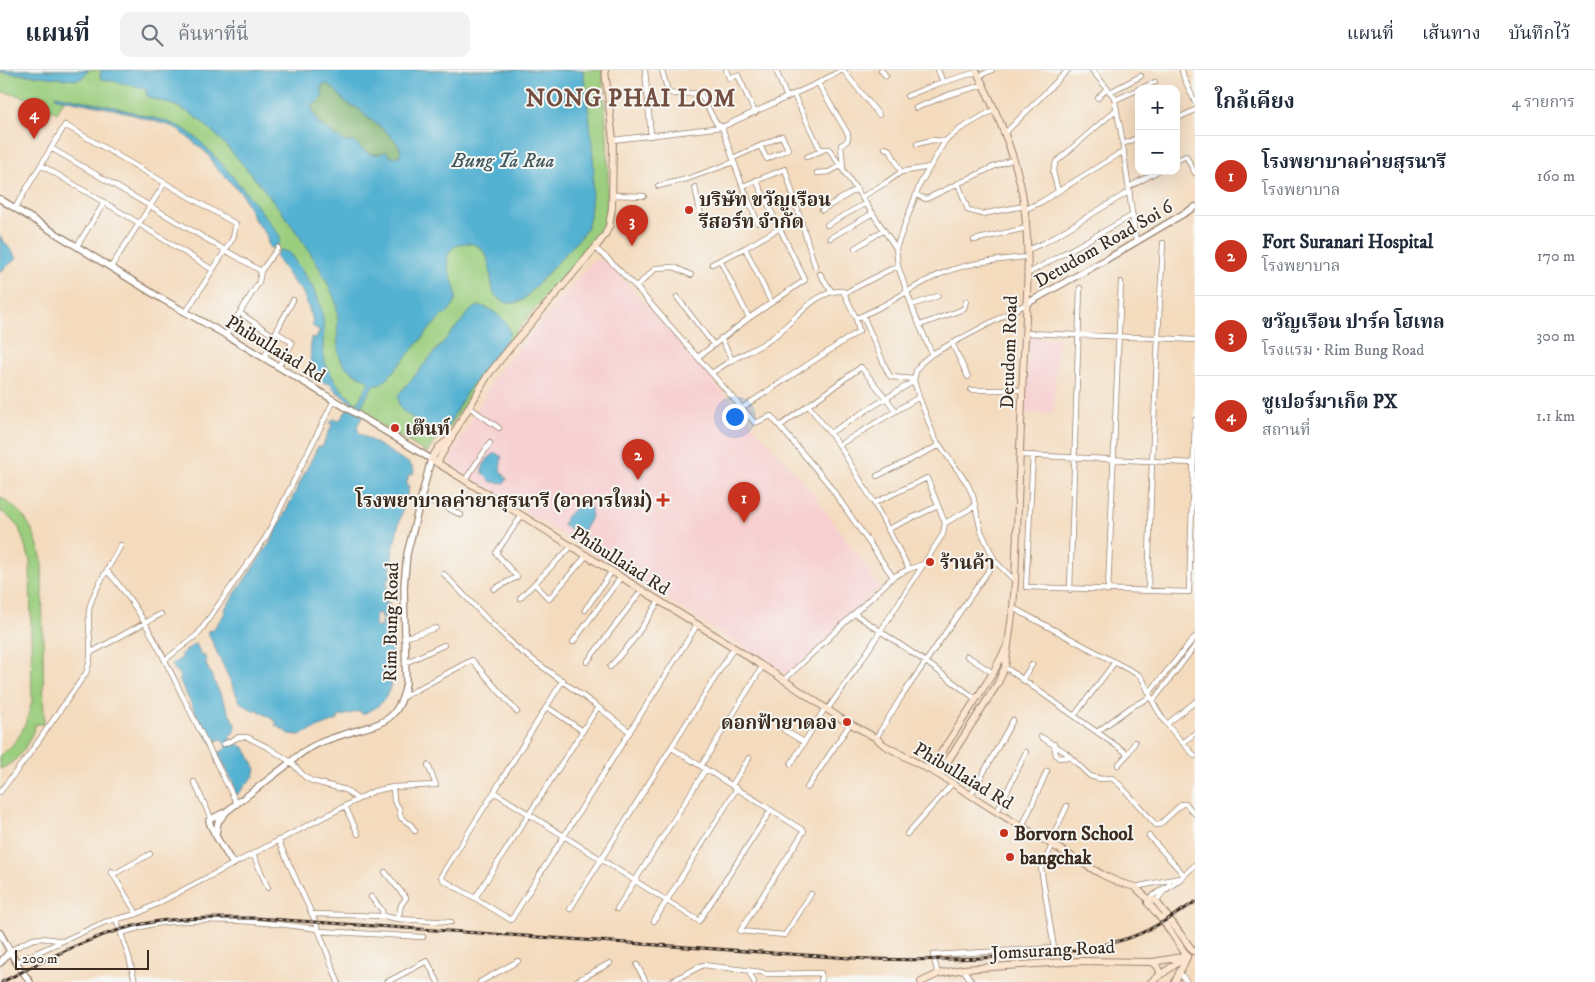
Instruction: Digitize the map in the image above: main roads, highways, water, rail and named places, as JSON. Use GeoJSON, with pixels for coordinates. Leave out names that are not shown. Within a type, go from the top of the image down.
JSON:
{"type":"FeatureCollection","features":[{"type":"Feature","properties":{"kind":"main road","name":"Rim Bung Road"},"geometry":{"type":"LineString","coordinates":[[434,461],[439,447],[451,438],[488,375],[595,248],[609,226],[612,195],[613,140],[605,70]]}},
{"type":"Feature","properties":{"kind":"main road","name":"Detudom Road"},"geometry":{"type":"LineString","coordinates":[[939,775],[998,683],[1005,667],[1015,581],[1026,304],[1026,228],[1021,185],[1014,159],[995,109],[977,73]]}},
{"type":"Feature","properties":{"kind":"main road","name":"Phibullaiad Rd"},"geometry":{"type":"LineString","coordinates":[[434,461],[587,555],[784,680],[826,709],[876,738],[884,745],[939,775],[1101,874],[1135,887],[1148,899],[1156,901],[1190,951]]}},
{"type":"Feature","properties":{"kind":"main road","name":"Detudom Road"},"geometry":{"type":"LineString","coordinates":[[930,770],[993,673],[1007,645]]}},
{"type":"Feature","properties":{"kind":"main road"},"geometry":{"type":"LineString","coordinates":[[976,699],[984,705]]}},
{"type":"Feature","properties":{"kind":"main road","name":"Phibullaiad Rd"},"geometry":{"type":"LineString","coordinates":[[1148,899],[1148,903],[1190,951]]}},
{"type":"Feature","properties":{"kind":"main road"},"geometry":{"type":"LineString","coordinates":[[1161,975],[1167,976],[1173,982],[1195,942]]}},
{"type":"Feature","properties":{"kind":"main road"},"geometry":{"type":"LineString","coordinates":[[1151,982],[1190,951]]}},
{"type":"Feature","properties":{"kind":"main road","name":"Jomsurang Road"},"geometry":{"type":"LineString","coordinates":[[921,982],[938,974],[963,969],[1080,961],[1153,962],[1169,960],[1190,951]]}},
{"type":"Feature","properties":{"kind":"main road"},"geometry":{"type":"LineString","coordinates":[[1153,962],[1158,967],[1161,975]]}},
{"type":"Feature","properties":{"kind":"water"},"geometry":{"type":"Polygon","coordinates":[[[0,70],[89,70],[82,78],[75,80],[0,72],[0,70]]]}},
{"type":"Feature","properties":{"kind":"water","name":"Bung Ta Rua"},"geometry":{"type":"Polygon","coordinates":[[[101,70],[583,70],[594,168],[590,217],[587,228],[523,300],[515,303],[500,300],[494,294],[486,255],[482,250],[476,245],[468,243],[454,247],[448,256],[447,262],[456,293],[453,305],[386,380],[379,385],[373,385],[361,407],[364,414],[357,426],[359,433],[410,464],[414,470],[413,475],[409,474],[406,486],[409,487],[394,543],[390,578],[387,578],[387,601],[384,601],[385,618],[381,619],[380,613],[375,614],[375,627],[381,627],[381,621],[386,621],[386,603],[390,603],[388,607],[388,635],[391,638],[391,684],[383,702],[374,709],[362,714],[360,711],[338,717],[338,720],[299,735],[290,734],[275,725],[277,722],[240,702],[208,633],[209,630],[212,631],[225,613],[224,610],[271,541],[318,446],[322,447],[332,425],[330,423],[335,419],[339,421],[352,403],[338,393],[330,384],[321,382],[314,377],[310,366],[311,337],[316,339],[320,330],[313,327],[312,317],[303,293],[275,256],[280,250],[289,252],[317,296],[323,317],[323,350],[326,365],[346,394],[357,404],[369,382],[346,367],[341,361],[334,297],[316,262],[282,212],[210,129],[186,111],[146,96],[147,90],[100,77],[101,70]],[[327,84],[322,85],[322,98],[312,106],[319,124],[344,142],[355,142],[369,154],[376,155],[384,152],[388,153],[389,156],[399,156],[401,150],[391,136],[359,109],[346,102],[327,84]]]}},
{"type":"Feature","properties":{"kind":"water"},"geometry":{"type":"Polygon","coordinates":[[[56,95],[114,107],[183,128],[199,140],[222,164],[280,236],[280,242],[274,249],[269,247],[266,234],[254,219],[242,194],[215,167],[208,154],[179,130],[117,110],[58,98],[55,97],[56,95]]]}},
{"type":"Feature","properties":{"kind":"water"},"geometry":{"type":"Polygon","coordinates":[[[0,236],[17,258],[0,272],[0,236]]]}},
{"type":"Feature","properties":{"kind":"water"},"geometry":{"type":"Polygon","coordinates":[[[479,306],[489,309],[504,320],[510,335],[466,393],[448,426],[440,430],[434,429],[419,422],[402,410],[398,395],[472,309],[479,306]]]}},
{"type":"Feature","properties":{"kind":"water"},"geometry":{"type":"Polygon","coordinates":[[[496,453],[502,457],[500,470],[507,479],[504,483],[491,482],[482,473],[486,462],[496,453]]]}},
{"type":"Feature","properties":{"kind":"water"},"geometry":{"type":"Polygon","coordinates":[[[584,503],[589,504],[591,516],[581,533],[563,526],[568,515],[584,503]]]}},
{"type":"Feature","properties":{"kind":"water"},"geometry":{"type":"Polygon","coordinates":[[[196,644],[202,656],[204,655],[207,661],[205,662],[236,727],[229,736],[234,744],[245,748],[256,769],[254,776],[237,795],[218,753],[227,748],[222,739],[210,741],[179,680],[181,678],[171,664],[182,658],[180,655],[196,644]]]}},
{"type":"Feature","properties":{"kind":"railway"},"geometry":{"type":"LineString","coordinates":[[2,982],[59,953],[118,930],[159,921],[183,919],[255,918],[850,958],[924,960],[1031,955],[1097,947],[1146,931],[1195,902]]}},
{"type":"Feature","properties":{"kind":"place","name":"ซูเปอร์มาเก็ต PX"},"geometry":{"type":"Point","coordinates":[34,139]}},
{"type":"Feature","properties":{"kind":"place","name":"บริษัท ขวัญเรือน รีสอร์ท จำกัด"},"geometry":{"type":"Point","coordinates":[689,210]}},
{"type":"Feature","properties":{"kind":"place","name":"ขวัญเรือน ปาร์ค โฮเทล"},"geometry":{"type":"Point","coordinates":[632,246]}},
{"type":"Feature","properties":{"kind":"place","name":"เต๊นท์"},"geometry":{"type":"Point","coordinates":[395,428]}},
{"type":"Feature","properties":{"kind":"place","name":"Fort Suranari Hospital"},"geometry":{"type":"Point","coordinates":[638,480]}},
{"type":"Feature","properties":{"kind":"place","name":"โรงพยาบาลค่ายาสุรนารี (อาคารใหม่)"},"geometry":{"type":"Point","coordinates":[663,500]}},
{"type":"Feature","properties":{"kind":"place","name":"โรงพยาบาลค่ายสุรนารี"},"geometry":{"type":"Point","coordinates":[744,523]}},
{"type":"Feature","properties":{"kind":"place","name":"ร้านค้า"},"geometry":{"type":"Point","coordinates":[930,562]}},
{"type":"Feature","properties":{"kind":"place","name":"ดอกฟ้ายาดอง"},"geometry":{"type":"Point","coordinates":[847,722]}},
{"type":"Feature","properties":{"kind":"place","name":"Borvorn School"},"geometry":{"type":"Point","coordinates":[1004,833]}},
{"type":"Feature","properties":{"kind":"place","name":"bangchak"},"geometry":{"type":"Point","coordinates":[1010,857]}},
{"type":"Feature","properties":{"kind":"district","name":"NONG PHAI LOM"},"geometry":{"type":"Point","coordinates":[631,98]}}]}
